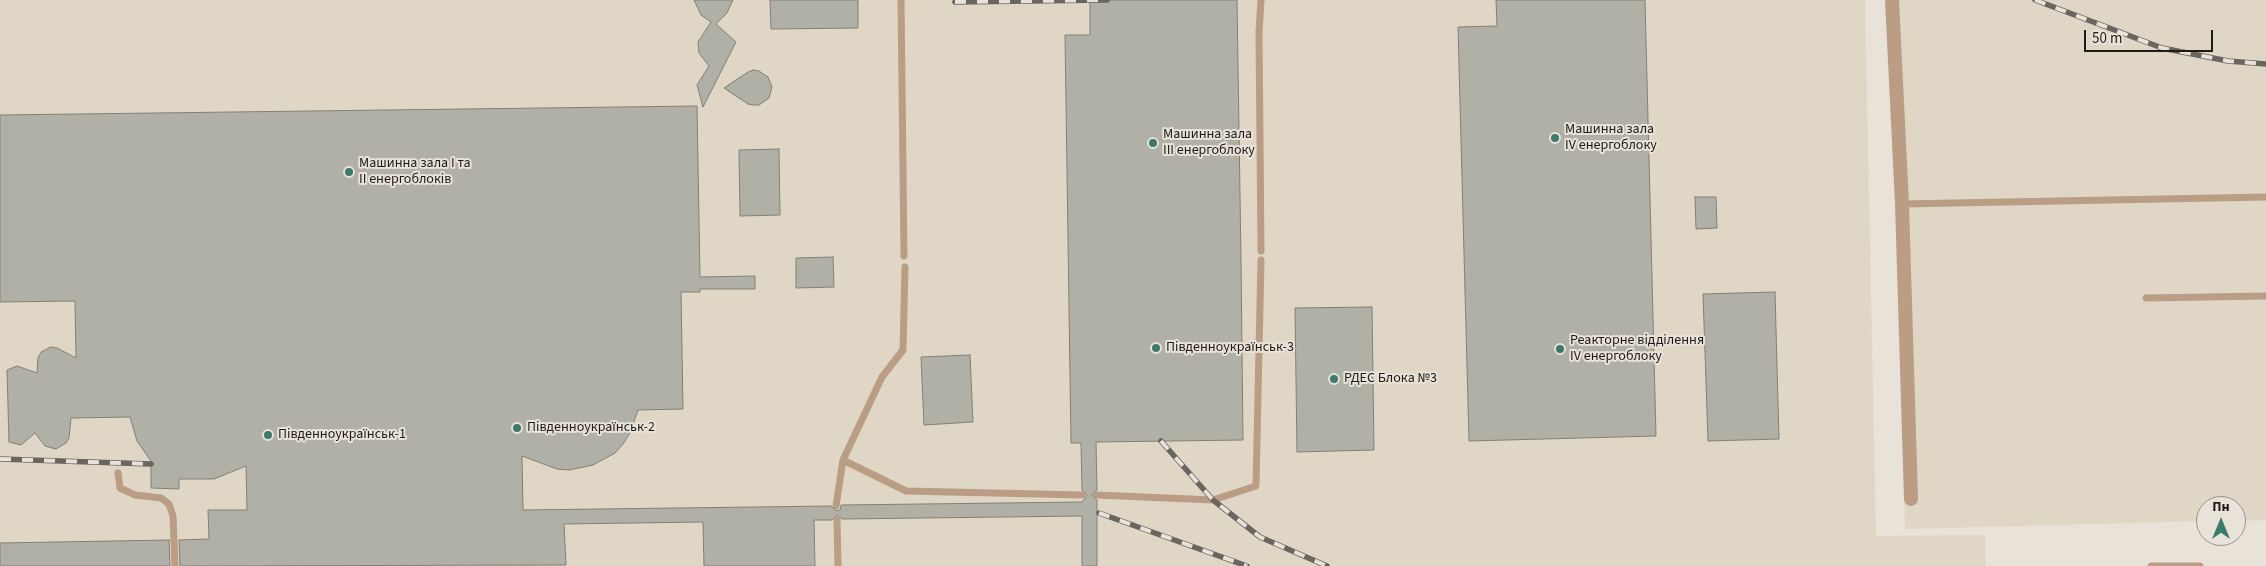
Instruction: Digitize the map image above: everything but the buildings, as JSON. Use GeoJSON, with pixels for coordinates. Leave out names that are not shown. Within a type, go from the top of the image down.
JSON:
{"type":"FeatureCollection","features":[{"type":"Feature","properties":{"kind":"street"},"geometry":{"type":"LineString","coordinates":[[1892,0],[1902,204],[1911,499]]}},
{"type":"Feature","properties":{"kind":"lane"},"geometry":{"type":"LineString","coordinates":[[901,0],[904,256]]}},
{"type":"Feature","properties":{"kind":"lane"},"geometry":{"type":"LineString","coordinates":[[1261,0],[1259,32],[1261,251]]}},
{"type":"Feature","properties":{"kind":"lane"},"geometry":{"type":"LineString","coordinates":[[1902,204],[2266,197]]}},
{"type":"Feature","properties":{"kind":"lane"},"geometry":{"type":"LineString","coordinates":[[1097,495],[1213,500],[1256,486],[1261,260]]}},
{"type":"Feature","properties":{"kind":"lane"},"geometry":{"type":"LineString","coordinates":[[836,506],[843,460],[882,377],[903,350],[905,267]]}},
{"type":"Feature","properties":{"kind":"lane"},"geometry":{"type":"LineString","coordinates":[[2146,298],[2266,296]]}},
{"type":"Feature","properties":{"kind":"lane"},"geometry":{"type":"LineString","coordinates":[[843,460],[906,491],[1082,495]]}},
{"type":"Feature","properties":{"kind":"lane"},"geometry":{"type":"LineString","coordinates":[[118,473],[120,488],[135,495],[161,498],[169,504],[174,516],[175,566]]}},
{"type":"Feature","properties":{"kind":"lane"},"geometry":{"type":"LineString","coordinates":[[837,520],[838,566]]}},
{"type":"Feature","properties":{"kind":"lane"},"geometry":{"type":"LineString","coordinates":[[2151,566],[2200,566]]}},
{"type":"Feature","properties":{"kind":"shaded area"},"geometry":{"type":"Polygon","coordinates":[[[0,0],[1865,0],[1876,536],[1985,535],[1986,566],[0,566],[0,0]]]}},
{"type":"Feature","properties":{"kind":"shaded area"},"geometry":{"type":"Polygon","coordinates":[[[1891,0],[2266,0],[2266,520],[2246,521],[2246,496],[2196,496],[2196,521],[1905,529],[1891,0]]]}},
{"type":"Feature","properties":{"kind":"railway"},"geometry":{"type":"LineString","coordinates":[[955,2],[1107,0]]}},
{"type":"Feature","properties":{"kind":"railway"},"geometry":{"type":"LineString","coordinates":[[2035,0],[2162,48],[2228,61],[2266,64]]}},
{"type":"Feature","properties":{"kind":"railway"},"geometry":{"type":"LineString","coordinates":[[1161,441],[1213,500],[1260,537],[1327,566]]}},
{"type":"Feature","properties":{"kind":"railway"},"geometry":{"type":"LineString","coordinates":[[0,459],[151,464]]}},
{"type":"Feature","properties":{"kind":"railway"},"geometry":{"type":"LineString","coordinates":[[1099,513],[1247,566]]}},
{"type":"Feature","properties":{"kind":"place","name":"Машинна зала IV енергоблоку"},"geometry":{"type":"Point","coordinates":[1555,138]}},
{"type":"Feature","properties":{"kind":"place","name":"Машинна зала III енергоблоку"},"geometry":{"type":"Point","coordinates":[1153,143]}},
{"type":"Feature","properties":{"kind":"place","name":"Машинна зала I та II енергоблоків"},"geometry":{"type":"Point","coordinates":[349,172]}},
{"type":"Feature","properties":{"kind":"place","name":"Південноукраїнськ-3"},"geometry":{"type":"Point","coordinates":[1156,348]}},
{"type":"Feature","properties":{"kind":"place","name":"Реакторне відділення IV енергоблоку"},"geometry":{"type":"Point","coordinates":[1560,349]}},
{"type":"Feature","properties":{"kind":"place","name":"РДЕС Блока №3"},"geometry":{"type":"Point","coordinates":[1334,379]}},
{"type":"Feature","properties":{"kind":"place","name":"Південноукраїнськ-2"},"geometry":{"type":"Point","coordinates":[517,428]}},
{"type":"Feature","properties":{"kind":"place","name":"Південноукраїнськ-1"},"geometry":{"type":"Point","coordinates":[268,435]}}]}
